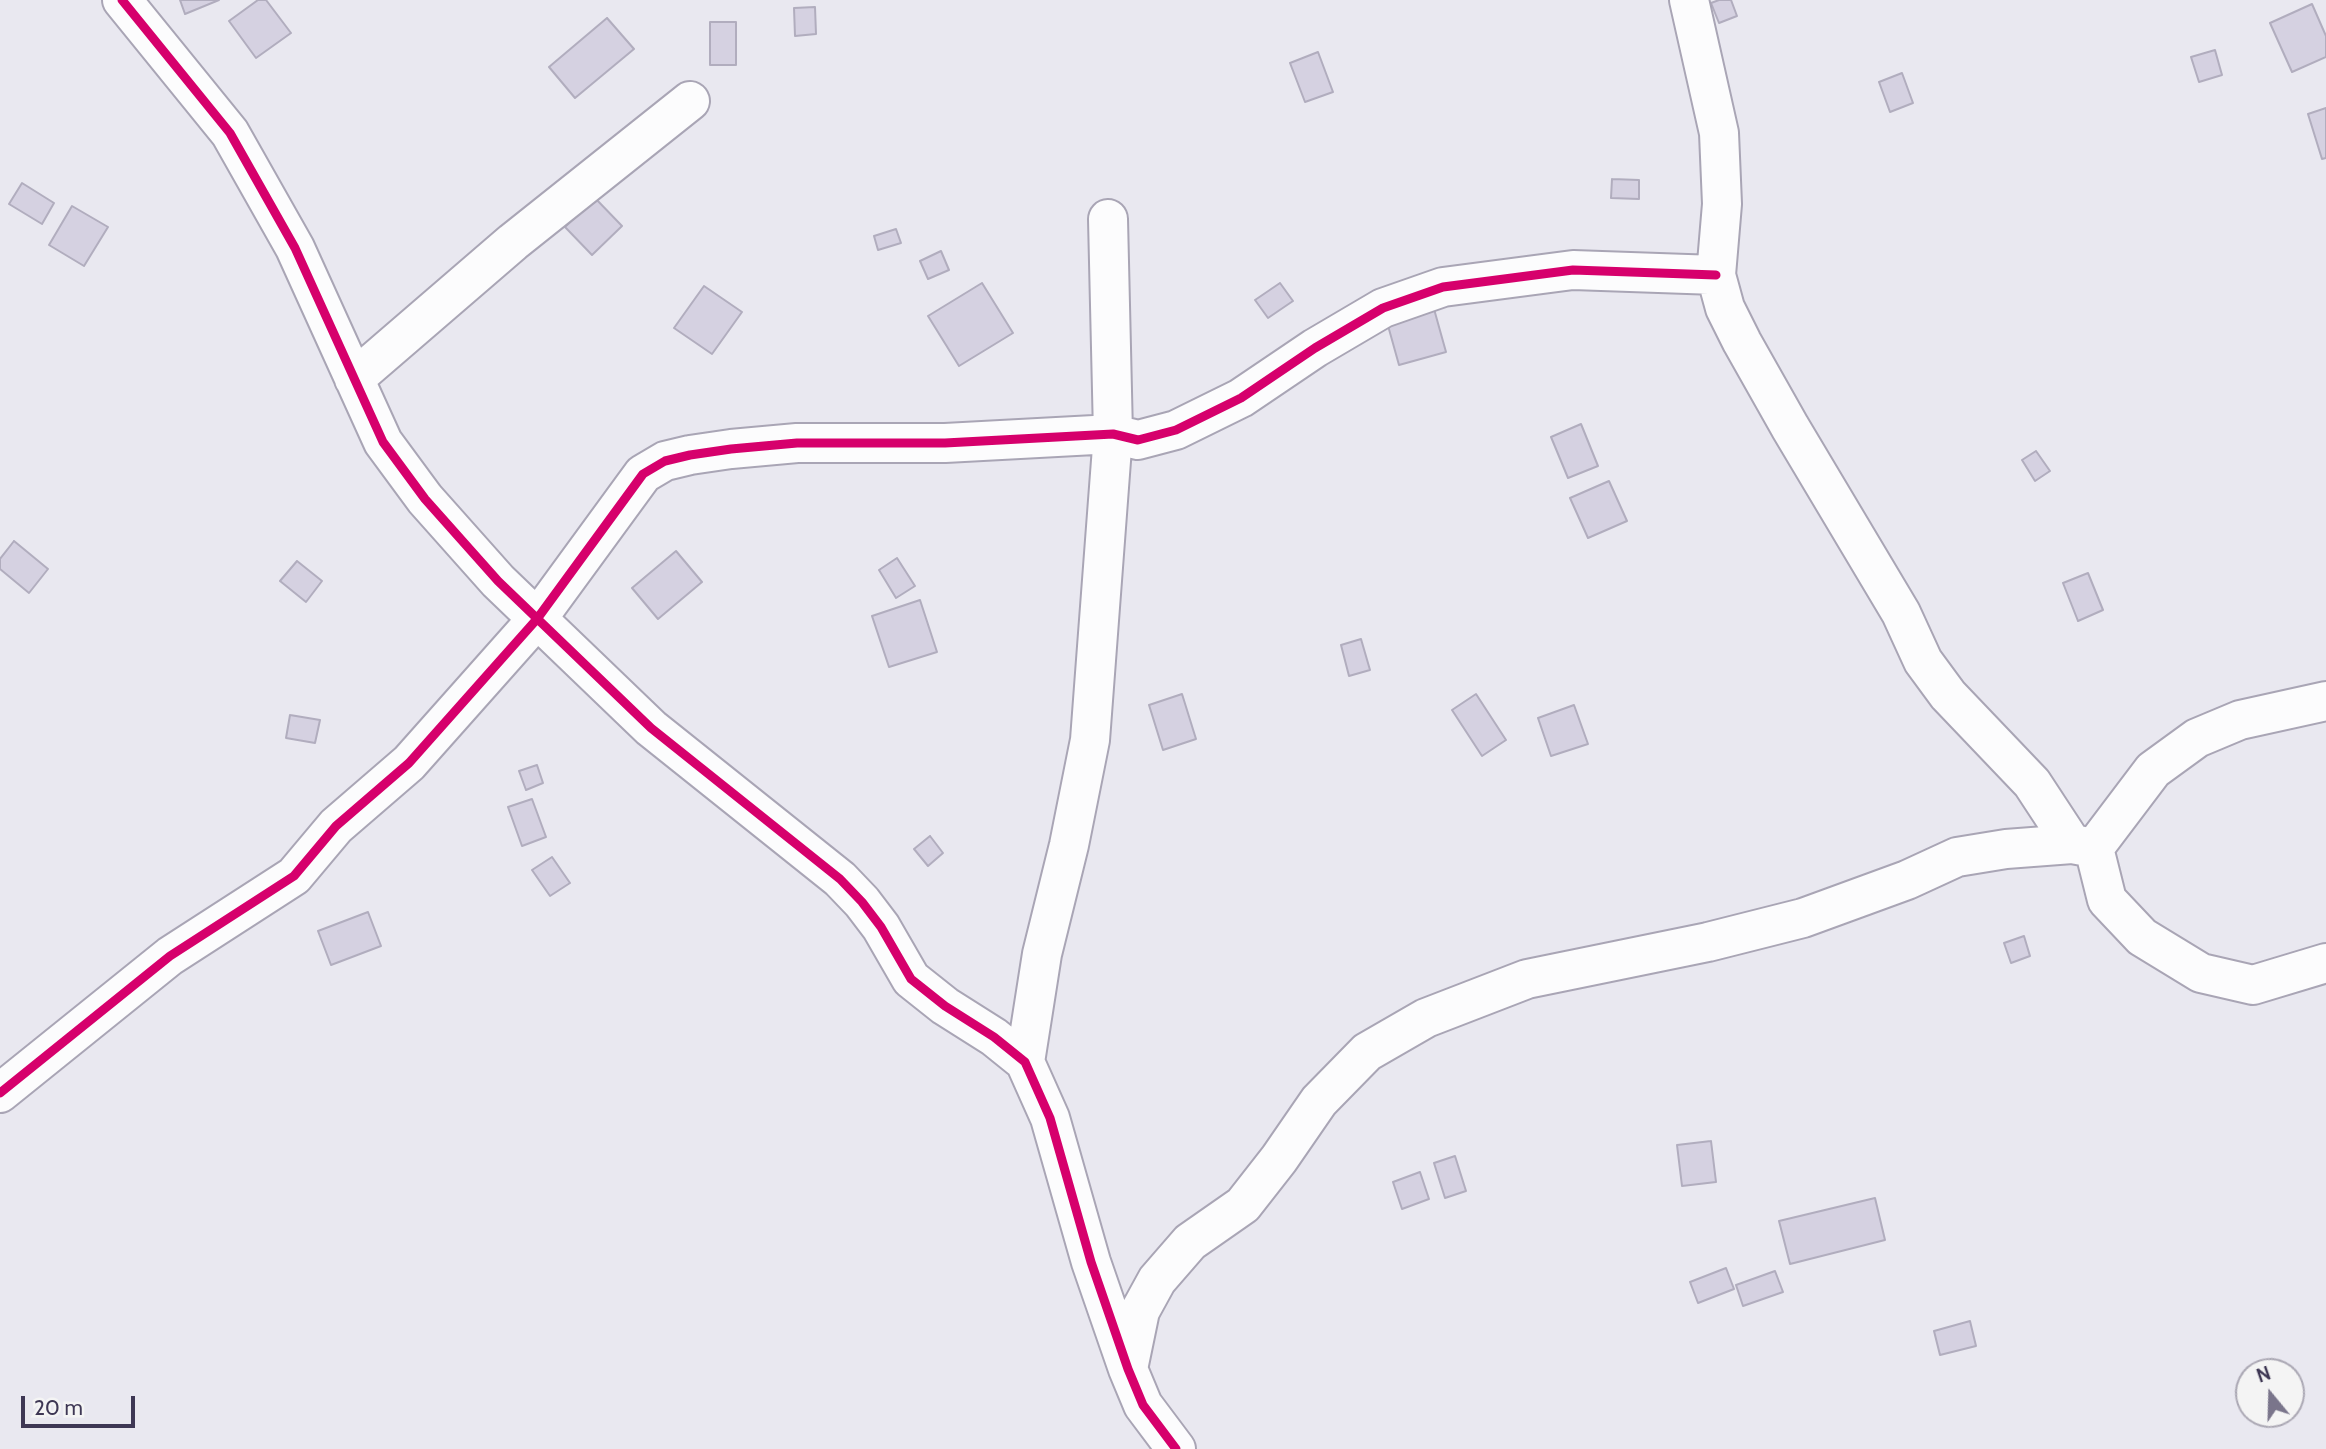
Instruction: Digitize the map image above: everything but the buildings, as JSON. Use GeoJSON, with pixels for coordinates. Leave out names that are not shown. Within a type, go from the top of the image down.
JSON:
{"type":"FeatureCollection","features":[{"type":"Feature","properties":{"kind":"street"},"geometry":{"type":"LineString","coordinates":[[121,0],[230,133],[295,248],[383,442],[425,499],[498,581],[651,728],[840,879],[862,902],[881,928],[911,979],[1025,1062],[1050,1118],[1091,1262],[1128,1368],[1143,1405],[1176,1449]]}},
{"type":"Feature","properties":{"kind":"street"},"geometry":{"type":"LineString","coordinates":[[1689,0],[1719,133],[1722,204],[1716,275],[1725,308],[1742,342],[1901,613],[1923,661],[1948,695],[2032,783],[2083,846],[2107,900],[2142,937],[2201,973],[2253,985],[2326,963]]}},
{"type":"Feature","properties":{"kind":"street"},"geometry":{"type":"LineString","coordinates":[[354,379],[513,242],[690,101]]}},
{"type":"Feature","properties":{"kind":"street"},"geometry":{"type":"LineString","coordinates":[[1025,1062],[1042,954],[1069,845],[1090,740],[1113,434],[1108,219]]}},
{"type":"Feature","properties":{"kind":"street"},"geometry":{"type":"LineString","coordinates":[[0,1093],[170,956],[294,876],[336,825],[409,764],[537,619],[642,474],[665,461],[731,449],[797,443],[945,443],[1113,434],[1138,440],[1177,430],[1241,398],[1315,348],[1383,308],[1443,287],[1573,270],[1716,275]]}},
{"type":"Feature","properties":{"kind":"street"},"geometry":{"type":"LineString","coordinates":[[1128,1368],[1140,1311],[1157,1280],[1190,1242],[1243,1205],[1319,1101],[1367,1052],[1426,1018],[1527,979],[1708,942],[1803,918],[1907,880],[1957,857],[2006,849],[2083,846],[2153,770],[2197,738],[2240,720],[2326,701]]}},
{"type":"Feature","properties":{"kind":"cycle path"},"geometry":{"type":"LineString","coordinates":[[122,0],[230,133],[295,248],[383,442],[425,499],[498,581],[651,728],[840,879],[881,927],[911,979],[1025,1062],[1050,1118],[1091,1262],[1128,1369],[1143,1405],[1176,1449]]}},
{"type":"Feature","properties":{"kind":"cycle path"},"geometry":{"type":"LineString","coordinates":[[0,1093],[170,956],[294,876],[336,826],[409,763],[537,619],[643,474],[665,461],[731,449],[797,443],[945,443],[1113,434],[1138,440],[1176,430],[1241,398],[1315,348],[1383,308],[1443,287],[1573,270],[1716,275]]}}]}
